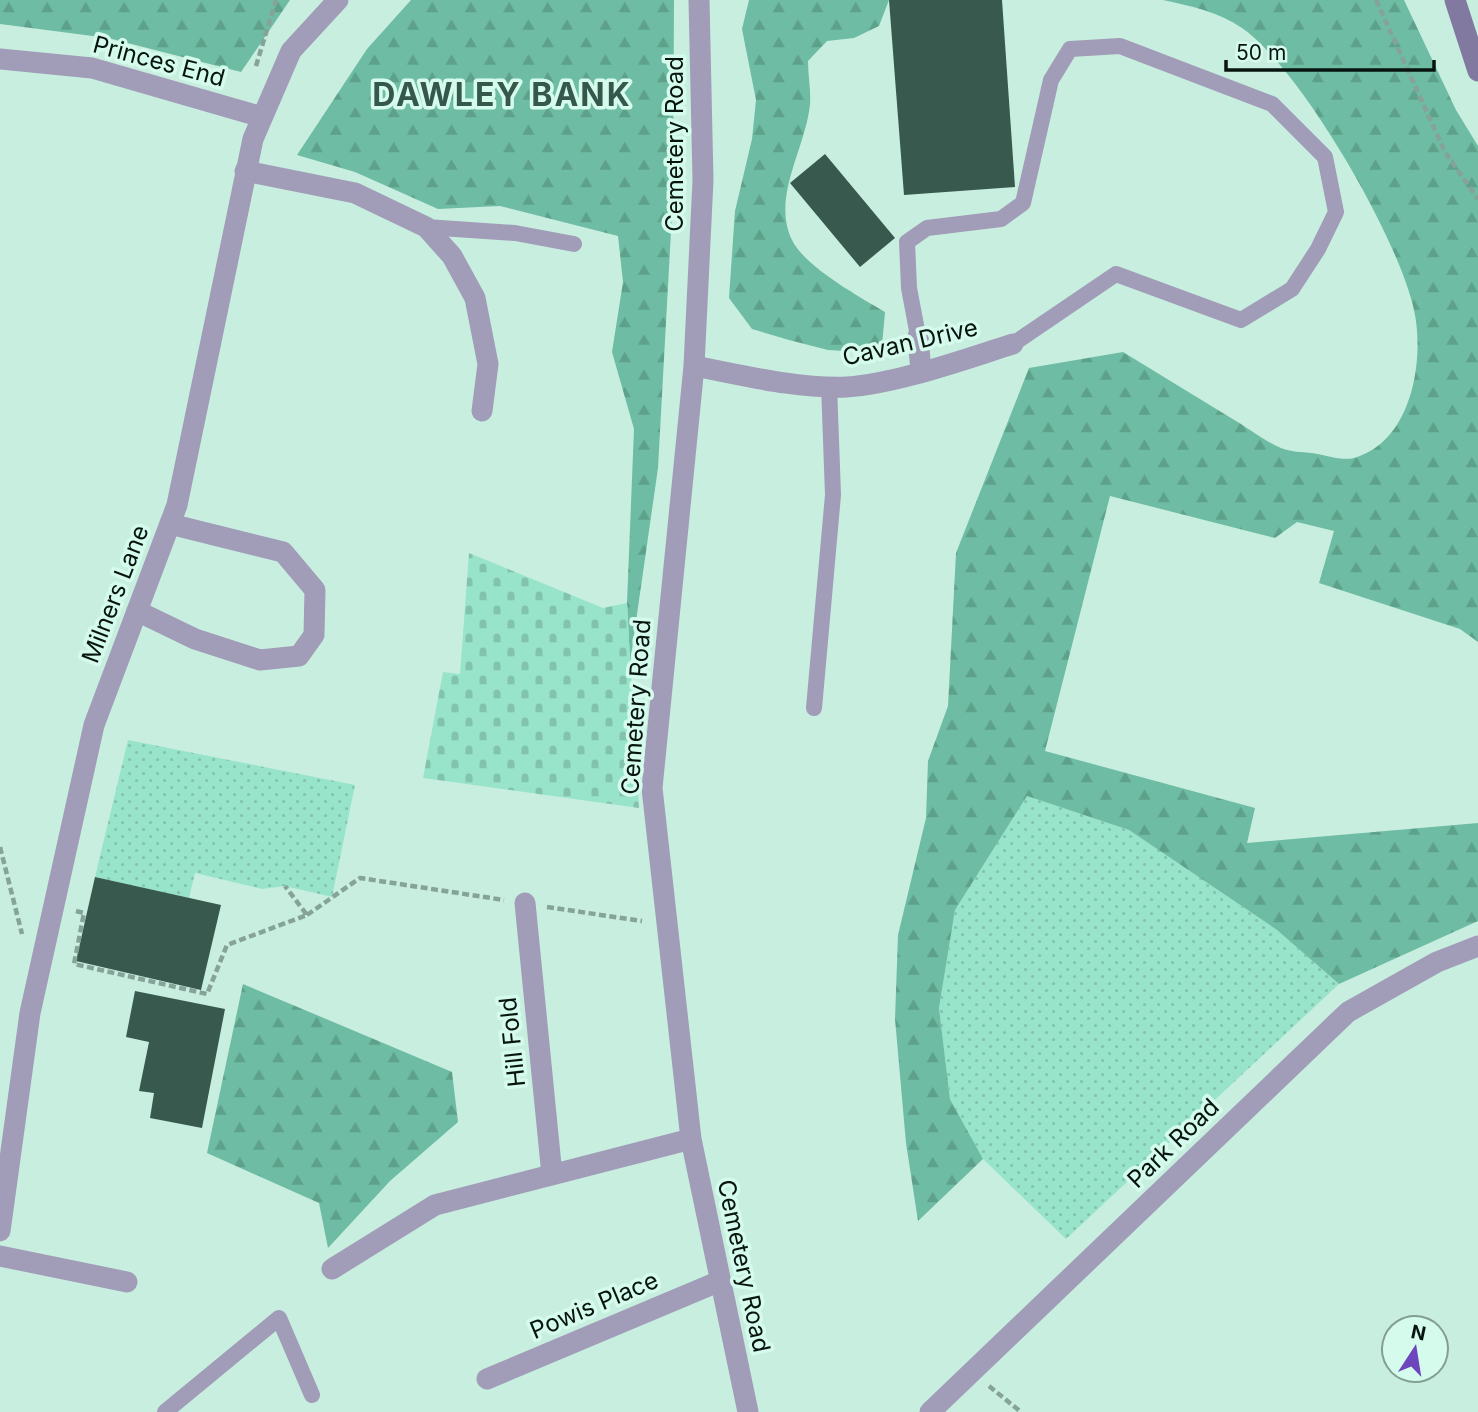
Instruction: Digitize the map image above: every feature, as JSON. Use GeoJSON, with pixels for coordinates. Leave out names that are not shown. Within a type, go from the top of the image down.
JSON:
{"type":"FeatureCollection","features":[{"type":"Feature","properties":{"kind":"main road"},"geometry":{"type":"LineString","coordinates":[[1455,0],[1478,71]]}},
{"type":"Feature","properties":{"kind":"street","name":"Milners Lane"},"geometry":{"type":"LineString","coordinates":[[0,1231],[28,1026],[94,724],[177,505],[253,139],[291,51],[338,0]]}},
{"type":"Feature","properties":{"kind":"street","name":"Cemetery Road"},"geometry":{"type":"LineString","coordinates":[[699,0],[703,180],[694,366],[652,788],[691,1139],[748,1412]]}},
{"type":"Feature","properties":{"kind":"street","name":"Princes End"},"geometry":{"type":"LineString","coordinates":[[0,59],[92,68],[262,117]]}},
{"type":"Feature","properties":{"kind":"street"},"geometry":{"type":"LineString","coordinates":[[245,171],[355,193],[426,227],[452,256],[475,298],[488,364],[482,411]]}},
{"type":"Feature","properties":{"kind":"street"},"geometry":{"type":"LineString","coordinates":[[918,336],[921,372]]}},
{"type":"Feature","properties":{"kind":"street","name":"Cavan Drive"},"geometry":{"type":"LineString","coordinates":[[694,366],[789,383],[848,387],[921,372],[1013,344]]}},
{"type":"Feature","properties":{"kind":"street"},"geometry":{"type":"LineString","coordinates":[[137,611],[195,639],[260,660],[299,656],[314,635],[315,590],[283,552],[170,524]]}},
{"type":"Feature","properties":{"kind":"street","name":"Hill Fold"},"geometry":{"type":"LineString","coordinates":[[525,903],[552,1175]]}},
{"type":"Feature","properties":{"kind":"street","name":"Park Road"},"geometry":{"type":"LineString","coordinates":[[930,1412],[1349,1012],[1437,962],[1478,946]]}},
{"type":"Feature","properties":{"kind":"street"},"geometry":{"type":"LineString","coordinates":[[332,1269],[435,1205],[691,1139]]}},
{"type":"Feature","properties":{"kind":"street"},"geometry":{"type":"LineString","coordinates":[[0,1256],[127,1282]]}},
{"type":"Feature","properties":{"kind":"street","name":"Powis Place"},"geometry":{"type":"LineString","coordinates":[[487,1379],[720,1281]]}},
{"type":"Feature","properties":{"kind":"lane"},"geometry":{"type":"LineString","coordinates":[[918,336],[909,288],[907,242],[928,228],[1001,219],[1023,203],[1051,80],[1070,49],[1120,46],[1272,104],[1325,157],[1336,212],[1318,249],[1292,289],[1241,320],[1116,274],[1013,344]]}},
{"type":"Feature","properties":{"kind":"lane"},"geometry":{"type":"LineString","coordinates":[[426,227],[515,233],[574,244]]}},
{"type":"Feature","properties":{"kind":"lane"},"geometry":{"type":"LineString","coordinates":[[814,708],[833,495],[829,386]]}},
{"type":"Feature","properties":{"kind":"lane"},"geometry":{"type":"LineString","coordinates":[[165,1412],[279,1318],[312,1395]]}},
{"type":"Feature","properties":{"kind":"path"},"geometry":{"type":"LineString","coordinates":[[242,110],[276,0]]}},
{"type":"Feature","properties":{"kind":"path"},"geometry":{"type":"LineString","coordinates":[[1376,0],[1445,152],[1478,199]]}},
{"type":"Feature","properties":{"kind":"path"},"geometry":{"type":"LineString","coordinates":[[0,847],[38,981]]}},
{"type":"Feature","properties":{"kind":"path"},"geometry":{"type":"LineString","coordinates":[[54,906],[84,913],[74,964],[207,994],[227,945],[307,915],[359,878],[667,925]]}},
{"type":"Feature","properties":{"kind":"path"},"geometry":{"type":"LineString","coordinates":[[285,886],[307,915]]}},
{"type":"Feature","properties":{"kind":"path"},"geometry":{"type":"LineString","coordinates":[[972,1372],[1021,1412]]}},
{"type":"Feature","properties":{"kind":"green space"},"geometry":{"type":"Polygon","coordinates":[[[0,0],[290,0],[241,72],[108,38],[0,24],[0,0]]]}},
{"type":"Feature","properties":{"kind":"green space"},"geometry":{"type":"Polygon","coordinates":[[[411,0],[674,0],[673,195],[658,468],[630,663],[627,603],[634,429],[612,352],[623,282],[618,236],[500,206],[438,209],[355,172],[297,155],[367,49],[411,0]]]}},
{"type":"Feature","properties":{"kind":"green space"},"geometry":{"type":"Polygon","coordinates":[[[749,0],[889,0],[879,26],[854,38],[827,41],[808,61],[810,104],[785,207],[792,240],[809,261],[885,312],[882,345],[861,352],[828,350],[752,329],[729,298],[735,211],[752,139],[756,100],[742,29],[749,0]]]}},
{"type":"Feature","properties":{"kind":"green space"},"geometry":{"type":"Polygon","coordinates":[[[1163,0],[1404,0],[1456,110],[1478,146],[1478,642],[1460,629],[1319,583],[1334,531],[1297,522],[1275,538],[1110,496],[1045,751],[1255,808],[1247,843],[1478,823],[1478,921],[1339,984],[1277,930],[1129,830],[1027,796],[955,910],[939,1008],[950,1099],[983,1159],[918,1221],[906,1143],[895,1019],[898,935],[926,818],[928,761],[948,706],[956,553],[1029,368],[1123,352],[1275,445],[1288,450],[1344,459],[1354,458],[1374,449],[1389,435],[1410,397],[1415,375],[1417,330],[1405,279],[1369,200],[1318,117],[1292,79],[1266,49],[1242,28],[1214,14],[1163,0]]]}},
{"type":"Feature","properties":{"kind":"green space"},"geometry":{"type":"Polygon","coordinates":[[[469,553],[603,608],[627,603],[639,808],[423,778],[443,672],[460,674],[469,553]]]}},
{"type":"Feature","properties":{"kind":"green space"},"geometry":{"type":"Polygon","coordinates":[[[128,740],[355,785],[332,897],[285,886],[262,889],[195,873],[189,898],[95,877],[128,740]]]}},
{"type":"Feature","properties":{"kind":"green space"},"geometry":{"type":"Polygon","coordinates":[[[1027,796],[1129,830],[1277,930],[1339,984],[1066,1239],[983,1159],[950,1099],[939,1008],[955,910],[1027,796]]]}},
{"type":"Feature","properties":{"kind":"green space"},"geometry":{"type":"Polygon","coordinates":[[[243,984],[452,1072],[458,1122],[390,1181],[328,1248],[319,1203],[207,1153],[243,984]]]}},
{"type":"Feature","properties":{"kind":"building"},"geometry":{"type":"Polygon","coordinates":[[[889,0],[1002,0],[1015,187],[904,195],[889,0]]]}},
{"type":"Feature","properties":{"kind":"building"},"geometry":{"type":"Polygon","coordinates":[[[825,154],[895,238],[860,267],[790,183],[825,154]]]}},
{"type":"Feature","properties":{"kind":"building"},"geometry":{"type":"Polygon","coordinates":[[[95,877],[221,905],[201,990],[76,961],[95,877]]]}},
{"type":"Feature","properties":{"kind":"building"},"geometry":{"type":"Polygon","coordinates":[[[135,991],[225,1009],[202,1128],[150,1118],[154,1093],[139,1091],[149,1042],[126,1037],[135,991]]]}},
{"type":"Feature","properties":{"kind":"district","name":"DAWLEY BANK"},"geometry":{"type":"Point","coordinates":[502,94]}}]}
